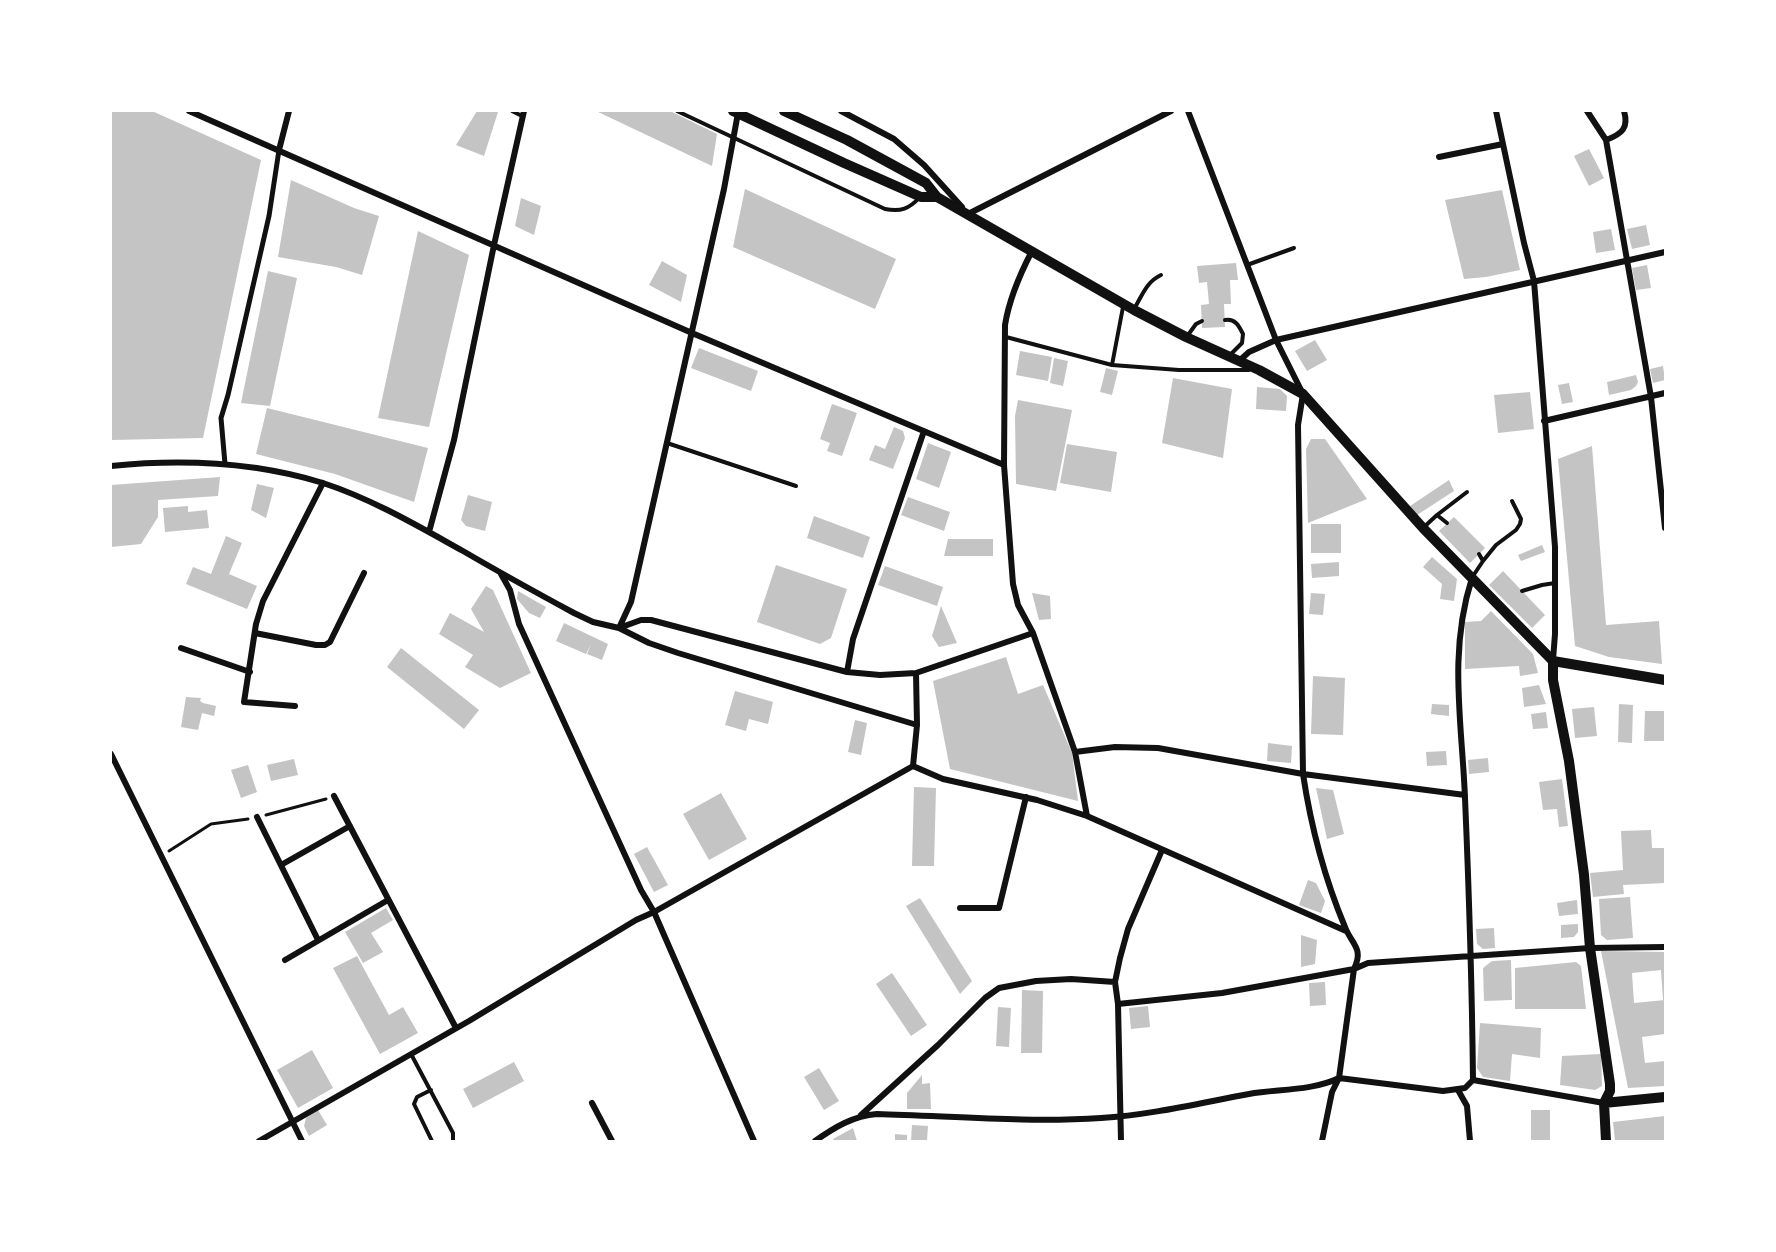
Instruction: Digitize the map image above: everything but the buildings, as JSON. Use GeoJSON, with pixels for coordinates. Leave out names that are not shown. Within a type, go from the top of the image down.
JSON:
{"type":"FeatureCollection","features":[{"type":"Feature","properties":{"kind":"main road"},"geometry":{"type":"LineString","coordinates":[[784,111],[847,140],[926,183],[937,197],[1134,310],[1303,393],[1423,528],[1472,578],[1505,606],[1552,661],[1553,680],[1569,761],[1584,875],[1590,948],[1610,1084],[1610,1091],[1604,1103],[1606,1141]]}},
{"type":"Feature","properties":{"kind":"main road"},"geometry":{"type":"LineString","coordinates":[[736,112],[921,197],[937,197]]}},
{"type":"Feature","properties":{"kind":"main road"},"geometry":{"type":"LineString","coordinates":[[1552,661],[1665,680]]}},
{"type":"Feature","properties":{"kind":"main road"},"geometry":{"type":"LineString","coordinates":[[1604,1103],[1665,1097]]}},
{"type":"Feature","properties":{"kind":"street"},"geometry":{"type":"LineString","coordinates":[[189,111],[692,333],[1004,465]]}},
{"type":"Feature","properties":{"kind":"street"},"geometry":{"type":"LineString","coordinates":[[225,464],[221,418],[269,216],[279,150],[289,111]]}},
{"type":"Feature","properties":{"kind":"street"},"geometry":{"type":"LineString","coordinates":[[841,111],[894,139],[924,165],[968,215],[1171,111]]}},
{"type":"Feature","properties":{"kind":"street"},"geometry":{"type":"LineString","coordinates":[[1188,111],[1276,340],[1303,393],[1298,425],[1303,774],[1308,808],[1321,862],[1346,932],[1357,946],[1359,953],[1359,961],[1354,969],[1339,1078],[1332,1092],[1322,1141]]}},
{"type":"Feature","properties":{"kind":"street"},"geometry":{"type":"LineString","coordinates":[[1496,111],[1534,281],[1553,518],[1555,634],[1552,661]]}},
{"type":"Feature","properties":{"kind":"street"},"geometry":{"type":"LineString","coordinates":[[1587,111],[1606,140],[1651,397],[1665,528]]}},
{"type":"Feature","properties":{"kind":"street"},"geometry":{"type":"LineString","coordinates":[[1606,140],[1626,128],[1627,123],[1623,111]]}},
{"type":"Feature","properties":{"kind":"street"},"geometry":{"type":"LineString","coordinates":[[620,628],[631,602],[692,333],[734,138],[736,112]]}},
{"type":"Feature","properties":{"kind":"street"},"geometry":{"type":"LineString","coordinates":[[429,532],[454,440],[523,114]]}},
{"type":"Feature","properties":{"kind":"street"},"geometry":{"type":"LineString","coordinates":[[1439,157],[1503,144]]}},
{"type":"Feature","properties":{"kind":"street"},"geometry":{"type":"LineString","coordinates":[[1032,251],[1023,267],[1007,314],[1005,337],[1004,465],[1013,584],[1018,605],[1033,633],[1075,752],[1087,816]]}},
{"type":"Feature","properties":{"kind":"street"},"geometry":{"type":"LineString","coordinates":[[1239,361],[1249,352],[1276,340],[1665,252]]}},
{"type":"Feature","properties":{"kind":"street"},"geometry":{"type":"LineString","coordinates":[[1544,421],[1665,393]]}},
{"type":"Feature","properties":{"kind":"street"},"geometry":{"type":"LineString","coordinates":[[847,672],[853,639],[924,431]]}},
{"type":"Feature","properties":{"kind":"street"},"geometry":{"type":"LineString","coordinates":[[111,466],[172,462],[225,464],[269,470],[323,483],[360,498],[429,532],[574,614],[593,622],[620,628],[649,643],[918,725]]}},
{"type":"Feature","properties":{"kind":"street"},"geometry":{"type":"LineString","coordinates":[[295,706],[244,702],[255,633],[263,601],[323,483]]}},
{"type":"Feature","properties":{"kind":"street"},"geometry":{"type":"LineString","coordinates":[[255,633],[325,645],[330,642],[364,573]]}},
{"type":"Feature","properties":{"kind":"street"},"geometry":{"type":"LineString","coordinates":[[501,573],[510,590],[519,624],[641,890],[654,912],[754,1141]]}},
{"type":"Feature","properties":{"kind":"street"},"geometry":{"type":"LineString","coordinates":[[861,1116],[907,1115],[1058,1120],[1120,1117],[1172,1110],[1250,1094],[1324,1084],[1339,1078],[1425,1090],[1465,1088],[1473,1080],[1472,956],[1457,648],[1464,600],[1472,578]]}},
{"type":"Feature","properties":{"kind":"street"},"geometry":{"type":"LineString","coordinates":[[620,628],[641,620],[651,620],[847,672],[880,675],[916,673],[1033,633]]}},
{"type":"Feature","properties":{"kind":"street"},"geometry":{"type":"LineString","coordinates":[[181,648],[250,672]]}},
{"type":"Feature","properties":{"kind":"street"},"geometry":{"type":"LineString","coordinates":[[913,766],[918,725],[916,673]]}},
{"type":"Feature","properties":{"kind":"street"},"geometry":{"type":"LineString","coordinates":[[1075,752],[1115,747],[1158,748],[1303,774],[1465,795]]}},
{"type":"Feature","properties":{"kind":"street"},"geometry":{"type":"LineString","coordinates":[[111,754],[302,1141]]}},
{"type":"Feature","properties":{"kind":"street"},"geometry":{"type":"LineString","coordinates":[[913,766],[943,779],[1026,797],[1087,816],[1346,932]]}},
{"type":"Feature","properties":{"kind":"street"},"geometry":{"type":"LineString","coordinates":[[259,1141],[456,1028],[636,920],[913,766]]}},
{"type":"Feature","properties":{"kind":"street"},"geometry":{"type":"LineString","coordinates":[[334,796],[456,1028]]}},
{"type":"Feature","properties":{"kind":"street"},"geometry":{"type":"LineString","coordinates":[[960,908],[999,908],[1026,797]]}},
{"type":"Feature","properties":{"kind":"street"},"geometry":{"type":"LineString","coordinates":[[258,817],[318,940]]}},
{"type":"Feature","properties":{"kind":"street"},"geometry":{"type":"LineString","coordinates":[[281,865],[350,826]]}},
{"type":"Feature","properties":{"kind":"street"},"geometry":{"type":"LineString","coordinates":[[1121,1141],[1118,1004],[1115,982],[1128,929],[1162,850]]}},
{"type":"Feature","properties":{"kind":"street"},"geometry":{"type":"LineString","coordinates":[[285,960],[388,900]]}},
{"type":"Feature","properties":{"kind":"street"},"geometry":{"type":"LineString","coordinates":[[1118,1004],[1222,993],[1354,969],[1368,963],[1590,948],[1665,948]]}},
{"type":"Feature","properties":{"kind":"street"},"geometry":{"type":"LineString","coordinates":[[815,1141],[829,1131],[861,1116],[938,1046],[992,992],[999,988],[1036,981],[1071,979],[1115,982]]}},
{"type":"Feature","properties":{"kind":"street"},"geometry":{"type":"LineString","coordinates":[[1473,1080],[1604,1103]]}},
{"type":"Feature","properties":{"kind":"street"},"geometry":{"type":"LineString","coordinates":[[1458,1090],[1467,1106],[1470,1141]]}},
{"type":"Feature","properties":{"kind":"street"},"geometry":{"type":"LineString","coordinates":[[592,1103],[612,1141]]}},
{"type":"Feature","properties":{"kind":"lane"},"geometry":{"type":"LineString","coordinates":[[512,111],[523,114]]}},
{"type":"Feature","properties":{"kind":"lane"},"geometry":{"type":"LineString","coordinates":[[676,111],[885,209],[905,210],[921,197]]}},
{"type":"Feature","properties":{"kind":"lane"},"geometry":{"type":"LineString","coordinates":[[1246,265],[1294,248]]}},
{"type":"Feature","properties":{"kind":"lane"},"geometry":{"type":"LineString","coordinates":[[1134,310],[1146,286],[1161,275]]}},
{"type":"Feature","properties":{"kind":"lane"},"geometry":{"type":"LineString","coordinates":[[1112,365],[1124,304]]}},
{"type":"Feature","properties":{"kind":"lane"},"geometry":{"type":"LineString","coordinates":[[1225,320],[1233,320],[1243,334],[1242,343],[1228,357]]}},
{"type":"Feature","properties":{"kind":"lane"},"geometry":{"type":"LineString","coordinates":[[1186,337],[1192,328],[1202,321]]}},
{"type":"Feature","properties":{"kind":"lane"},"geometry":{"type":"LineString","coordinates":[[1005,337],[1112,365],[1179,370],[1259,370]]}},
{"type":"Feature","properties":{"kind":"lane"},"geometry":{"type":"LineString","coordinates":[[667,443],[796,486]]}},
{"type":"Feature","properties":{"kind":"lane"},"geometry":{"type":"LineString","coordinates":[[1423,528],[1467,492]]}},
{"type":"Feature","properties":{"kind":"lane"},"geometry":{"type":"LineString","coordinates":[[1472,578],[1496,545],[1516,530],[1520,524],[1521,519],[1512,501]]}},
{"type":"Feature","properties":{"kind":"lane"},"geometry":{"type":"LineString","coordinates":[[1437,515],[1447,524]]}},
{"type":"Feature","properties":{"kind":"lane"},"geometry":{"type":"LineString","coordinates":[[1479,554],[1483,561]]}},
{"type":"Feature","properties":{"kind":"lane"},"geometry":{"type":"LineString","coordinates":[[1522,591],[1555,583]]}},
{"type":"Feature","properties":{"kind":"lane"},"geometry":{"type":"LineString","coordinates":[[411,1054],[453,1133],[453,1141]]}},
{"type":"Feature","properties":{"kind":"lane"},"geometry":{"type":"LineString","coordinates":[[431,1090],[417,1097],[414,1104],[432,1141]]}},
{"type":"Feature","properties":{"kind":"path"},"geometry":{"type":"LineString","coordinates":[[160,856],[211,824],[258,817],[334,796]]}}]}
